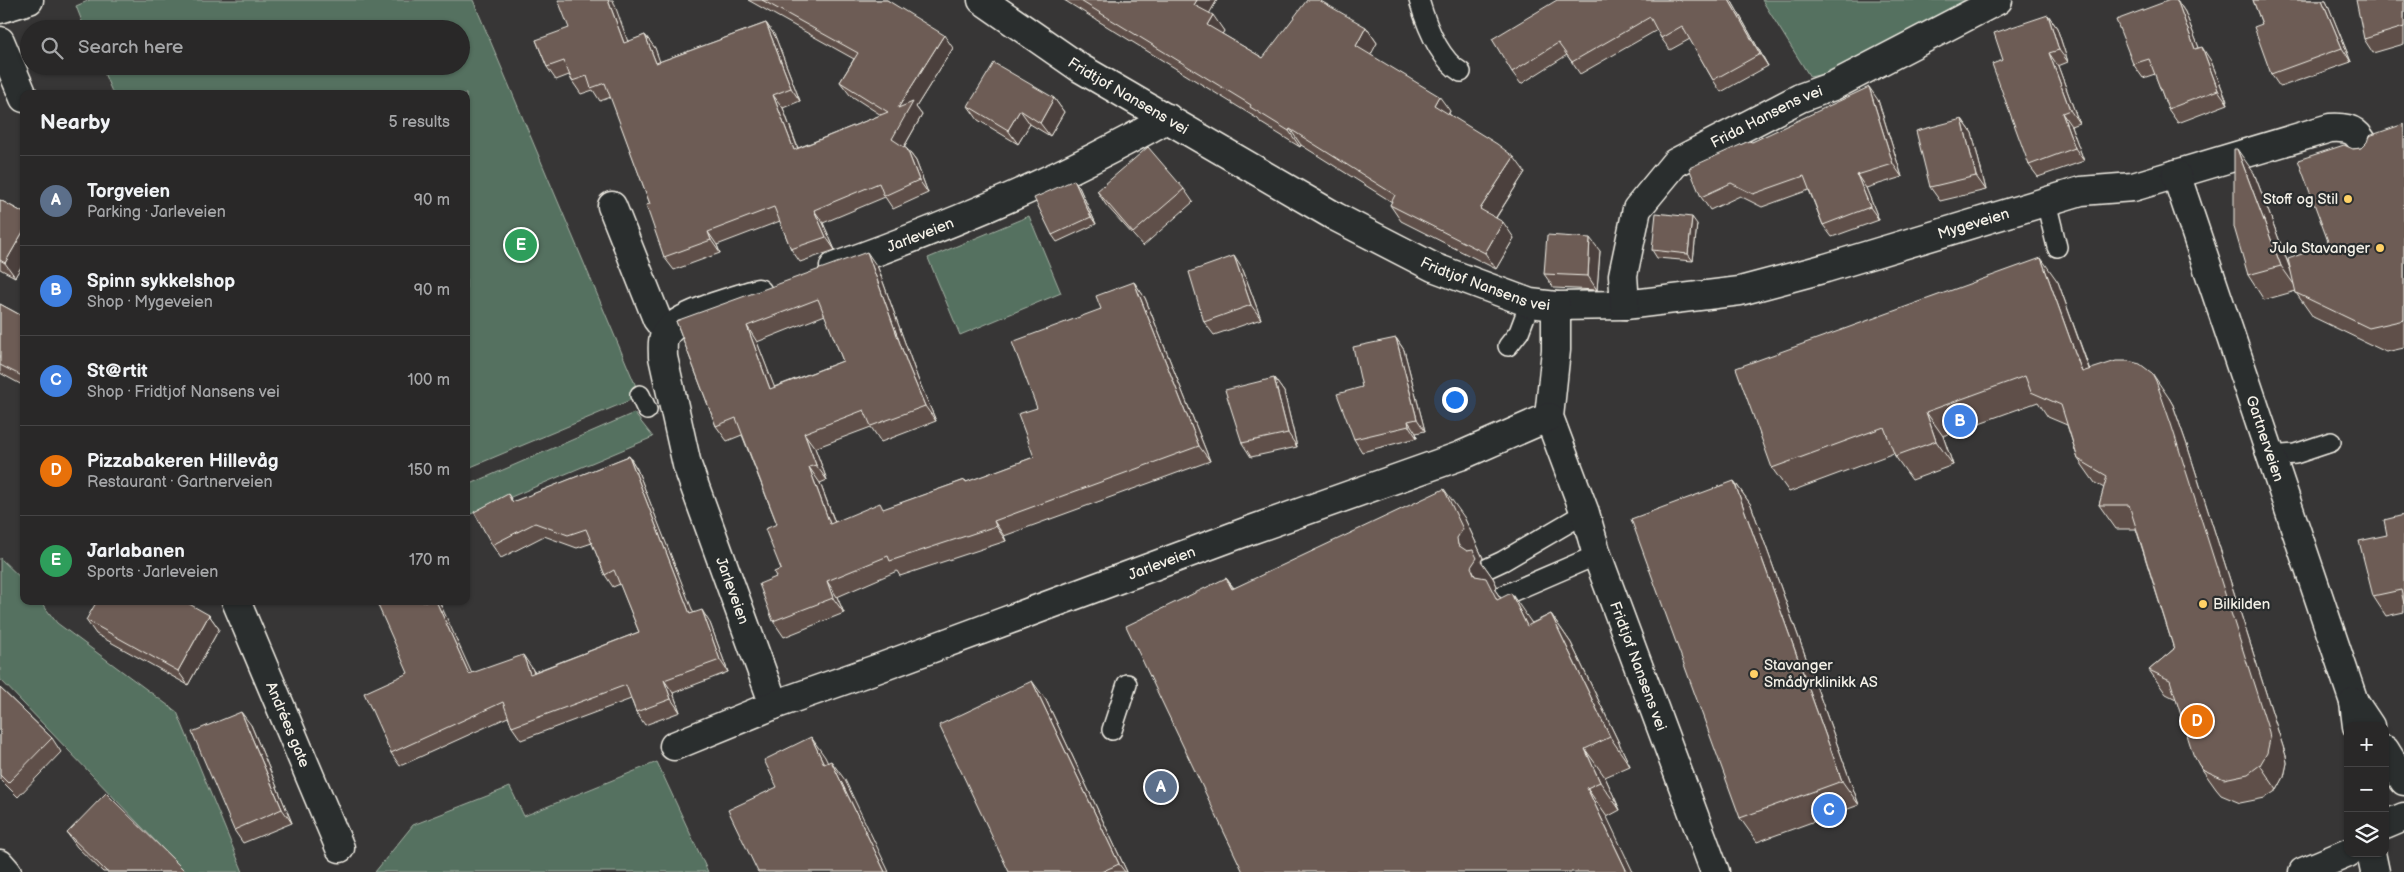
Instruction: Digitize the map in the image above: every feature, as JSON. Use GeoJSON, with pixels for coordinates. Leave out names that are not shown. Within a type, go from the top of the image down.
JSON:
{"type":"FeatureCollection","features":[{"type":"Feature","properties":{"kind":"street"},"geometry":{"type":"LineString","coordinates":[[0,10],[29,0]]}},
{"type":"Feature","properties":{"kind":"street","name":"Fridtjof Nansens vei"},"geometry":{"type":"LineString","coordinates":[[982,0],[1080,68],[1336,216],[1433,267],[1543,305],[1556,350],[1549,416],[1585,513],[1597,555],[1715,872]]}},
{"type":"Feature","properties":{"kind":"street","name":"Frida Hansens vei"},"geometry":{"type":"LineString","coordinates":[[1625,305],[1623,275],[1637,209],[1675,163],[1800,98],[1833,86],[1998,0]]}},
{"type":"Feature","properties":{"kind":"street"},"geometry":{"type":"LineString","coordinates":[[0,41],[21,90]]}},
{"type":"Feature","properties":{"kind":"street","name":"Jarleveien"},"geometry":{"type":"LineString","coordinates":[[811,275],[902,243],[1011,198],[1110,151],[1168,118]]}},
{"type":"Feature","properties":{"kind":"street","name":"Mygeveien"},"geometry":{"type":"LineString","coordinates":[[1543,305],[1625,305],[1740,290],[1826,268],[2081,192],[2133,187],[2330,128],[2346,127],[2357,132],[2371,158]]}},
{"type":"Feature","properties":{"kind":"street","name":"Gartnerveien"},"geometry":{"type":"LineString","coordinates":[[2176,174],[2356,714]]}},
{"type":"Feature","properties":{"kind":"street"},"geometry":{"type":"LineString","coordinates":[[612,206],[657,319],[666,332],[678,322],[782,285]]}},
{"type":"Feature","properties":{"kind":"street","name":"Jarleveien"},"geometry":{"type":"LineString","coordinates":[[666,332],[663,340],[663,357],[687,465],[774,705]]}},
{"type":"Feature","properties":{"kind":"street","name":"Jarleveien"},"geometry":{"type":"LineString","coordinates":[[674,746],[774,705],[1248,531],[1460,456],[1549,416]]}},
{"type":"Feature","properties":{"kind":"street","name":"Andrées gate"},"geometry":{"type":"LineString","coordinates":[[238,605],[340,848]]}},
{"type":"Feature","properties":{"kind":"street"},"geometry":{"type":"LineString","coordinates":[[2389,757],[2404,781]]}},
{"type":"Feature","properties":{"kind":"street"},"geometry":{"type":"LineString","coordinates":[[2389,823],[2404,817]]}},
{"type":"Feature","properties":{"kind":"street"},"geometry":{"type":"LineString","coordinates":[[2303,872],[2344,855]]}},
{"type":"Feature","properties":{"kind":"street"},"geometry":{"type":"LineString","coordinates":[[2372,857],[2375,872]]}},
{"type":"Feature","properties":{"kind":"street"},"geometry":{"type":"LineString","coordinates":[[0,864],[7,872]]}},
{"type":"Feature","properties":{"kind":"lane"},"geometry":{"type":"LineString","coordinates":[[1418,0],[1426,23],[1451,66],[1461,72]]}},
{"type":"Feature","properties":{"kind":"lane"},"geometry":{"type":"LineString","coordinates":[[2046,202],[2057,247]]}},
{"type":"Feature","properties":{"kind":"lane"},"geometry":{"type":"LineString","coordinates":[[1508,346],[1543,305]]}},
{"type":"Feature","properties":{"kind":"lane"},"geometry":{"type":"LineString","coordinates":[[2271,456],[2295,454],[2332,442]]}},
{"type":"Feature","properties":{"kind":"lane"},"geometry":{"type":"LineString","coordinates":[[1488,568],[1503,562],[1585,513]]}},
{"type":"Feature","properties":{"kind":"lane"},"geometry":{"type":"LineString","coordinates":[[1502,596],[1597,555]]}},
{"type":"Feature","properties":{"kind":"lane"},"geometry":{"type":"LineString","coordinates":[[1112,730],[1127,684]]}},
{"type":"Feature","properties":{"kind":"green space"},"geometry":{"type":"Polygon","coordinates":[[[90,0],[473,0],[640,396],[470,467],[470,90],[111,90],[105,75],[470,75],[470,20],[81,20],[76,6],[90,0]]]}},
{"type":"Feature","properties":{"kind":"green space"},"geometry":{"type":"Polygon","coordinates":[[[1762,0],[1972,0],[1827,73],[1810,77],[1762,0]]]}},
{"type":"Feature","properties":{"kind":"green space"},"geometry":{"type":"Polygon","coordinates":[[[1029,216],[1061,293],[960,335],[928,258],[1029,216]]]}},
{"type":"Feature","properties":{"kind":"green space"},"geometry":{"type":"Polygon","coordinates":[[[634,413],[653,437],[470,514],[470,484],[634,413]]]}},
{"type":"Feature","properties":{"kind":"green space"},"geometry":{"type":"Polygon","coordinates":[[[0,558],[20,577],[20,605],[43,605],[57,623],[177,712],[243,872],[185,872],[0,679],[0,558]]]}},
{"type":"Feature","properties":{"kind":"green space"},"geometry":{"type":"Polygon","coordinates":[[[657,762],[708,872],[375,872],[413,825],[510,787],[524,816],[657,762]]]}},
{"type":"Feature","properties":{"kind":"building"},"geometry":{"type":"Polygon","coordinates":[[[558,0],[608,0],[624,43],[645,35],[656,63],[766,23],[791,88],[773,95],[794,150],[888,112],[840,82],[858,53],[762,0],[887,0],[944,35],[898,108],[913,102],[892,139],[907,149],[919,180],[884,196],[879,183],[814,210],[826,237],[791,249],[774,207],[708,232],[711,240],[664,257],[646,205],[650,204],[605,83],[591,88],[587,76],[572,81],[564,61],[547,67],[536,40],[569,28],[558,0]]]}},
{"type":"Feature","properties":{"kind":"building"},"geometry":{"type":"Polygon","coordinates":[[[1079,0],[1197,0],[1194,5],[1213,15],[1207,25],[1263,58],[1307,0],[1319,0],[1366,27],[1356,46],[1439,96],[1434,105],[1497,144],[1514,157],[1480,209],[1503,222],[1485,253],[1390,205],[1395,195],[1079,0]]]}},
{"type":"Feature","properties":{"kind":"building"},"geometry":{"type":"Polygon","coordinates":[[[1557,0],[1729,0],[1760,54],[1713,80],[1682,26],[1661,38],[1650,17],[1572,62],[1558,43],[1512,72],[1492,39],[1557,0]]]}},
{"type":"Feature","properties":{"kind":"building"},"geometry":{"type":"Polygon","coordinates":[[[2170,0],[2177,0],[2195,49],[2202,47],[2218,90],[2168,109],[2149,59],[2133,64],[2116,20],[2170,0]]]}},
{"type":"Feature","properties":{"kind":"building"},"geometry":{"type":"Polygon","coordinates":[[[2253,0],[2322,0],[2342,48],[2271,74],[2254,27],[2262,24],[2253,0]]]}},
{"type":"Feature","properties":{"kind":"building"},"geometry":{"type":"Polygon","coordinates":[[[2356,0],[2404,0],[2404,27],[2364,39],[2356,0]]]}},
{"type":"Feature","properties":{"kind":"building"},"geometry":{"type":"Polygon","coordinates":[[[2048,15],[2059,50],[2049,53],[2070,110],[2062,113],[2075,148],[2029,165],[1992,64],[2003,60],[1994,33],[2048,15]]]}},
{"type":"Feature","properties":{"kind":"building"},"geometry":{"type":"Polygon","coordinates":[[[994,63],[1054,98],[1040,123],[1020,110],[1008,130],[968,106],[994,63]]]}},
{"type":"Feature","properties":{"kind":"building"},"geometry":{"type":"Polygon","coordinates":[[[1869,87],[1893,164],[1857,175],[1870,207],[1823,225],[1804,176],[1753,194],[1731,183],[1701,197],[1689,168],[1749,141],[1752,142],[1869,87]]]}},
{"type":"Feature","properties":{"kind":"building"},"geometry":{"type":"Polygon","coordinates":[[[1962,119],[1976,176],[1930,187],[1916,131],[1962,119]]]}},
{"type":"Feature","properties":{"kind":"building"},"geometry":{"type":"Polygon","coordinates":[[[2404,124],[2404,320],[2369,328],[2296,293],[2288,259],[2329,244],[2298,160],[2344,145],[2353,149],[2361,148],[2367,142],[2369,136],[2404,124]]]}},
{"type":"Feature","properties":{"kind":"building"},"geometry":{"type":"Polygon","coordinates":[[[1148,147],[1184,189],[1133,233],[1097,191],[1148,147]]]}},
{"type":"Feature","properties":{"kind":"building"},"geometry":{"type":"Polygon","coordinates":[[[2234,149],[2237,149],[2281,266],[2248,275],[2234,227],[2234,149]]]}},
{"type":"Feature","properties":{"kind":"building"},"geometry":{"type":"Polygon","coordinates":[[[1074,180],[1091,217],[1052,235],[1034,198],[1074,180]]]}},
{"type":"Feature","properties":{"kind":"building"},"geometry":{"type":"Polygon","coordinates":[[[0,200],[20,211],[20,237],[5,263],[0,260],[0,200]]]}},
{"type":"Feature","properties":{"kind":"building"},"geometry":{"type":"Polygon","coordinates":[[[1656,213],[1692,217],[1688,254],[1652,250],[1656,213]]]}},
{"type":"Feature","properties":{"kind":"building"},"geometry":{"type":"Polygon","coordinates":[[[1547,235],[1590,238],[1588,276],[1544,274],[1547,235]]]}},
{"type":"Feature","properties":{"kind":"building"},"geometry":{"type":"Polygon","coordinates":[[[867,252],[907,363],[925,406],[871,426],[864,410],[804,433],[816,465],[809,467],[830,524],[880,503],[883,509],[1034,457],[1018,414],[1037,408],[1012,342],[1101,309],[1096,296],[1134,282],[1199,446],[994,521],[996,526],[890,561],[888,556],[827,581],[833,598],[773,621],[759,584],[776,577],[774,572],[781,569],[765,529],[777,524],[736,418],[716,426],[676,321],[867,252]],[[818,299],[747,326],[770,389],[843,361],[818,299]]]}},
{"type":"Feature","properties":{"kind":"building"},"geometry":{"type":"Polygon","coordinates":[[[1234,256],[1251,305],[1204,322],[1189,272],[1234,256]]]}},
{"type":"Feature","properties":{"kind":"building"},"geometry":{"type":"Polygon","coordinates":[[[2041,258],[2082,372],[2116,361],[2128,361],[2140,364],[2152,373],[2156,381],[2269,732],[2270,739],[2267,753],[2260,765],[2248,774],[2224,779],[2204,770],[2199,765],[2193,754],[2170,680],[2149,670],[2174,649],[2129,505],[2099,505],[2107,476],[2078,459],[2061,405],[2031,392],[2025,376],[1926,412],[1936,441],[1895,456],[1884,427],[1772,468],[1736,368],[2041,258]]]}},
{"type":"Feature","properties":{"kind":"building"},"geometry":{"type":"Polygon","coordinates":[[[0,304],[20,315],[20,375],[0,365],[0,304]]]}},
{"type":"Feature","properties":{"kind":"building"},"geometry":{"type":"Polygon","coordinates":[[[1396,338],[1417,419],[1408,421],[1409,426],[1354,439],[1337,394],[1362,387],[1353,347],[1396,338]]]}},
{"type":"Feature","properties":{"kind":"building"},"geometry":{"type":"Polygon","coordinates":[[[1274,378],[1288,433],[1242,443],[1225,390],[1274,378]]]}},
{"type":"Feature","properties":{"kind":"building"},"geometry":{"type":"Polygon","coordinates":[[[629,456],[690,614],[702,610],[720,660],[664,680],[671,699],[636,712],[626,685],[512,727],[503,702],[391,753],[364,693],[408,673],[378,605],[438,605],[469,674],[523,655],[530,674],[639,632],[614,570],[605,575],[586,529],[568,535],[535,523],[492,545],[474,512],[508,494],[512,502],[629,456]]]}},
{"type":"Feature","properties":{"kind":"building","name":"Stavanger Smådyrklinikk AS"},"geometry":{"type":"Polygon","coordinates":[[[1734,481],[1842,781],[1740,818],[1631,519],[1734,481]]]}},
{"type":"Feature","properties":{"kind":"building"},"geometry":{"type":"Polygon","coordinates":[[[1444,489],[1463,529],[1457,538],[1458,545],[1467,551],[1473,550],[1477,558],[1471,567],[1475,576],[1486,578],[1497,600],[1511,593],[1527,626],[1551,614],[1610,737],[1585,749],[1600,782],[1587,788],[1627,872],[1243,872],[1126,626],[1226,578],[1232,589],[1444,489]]]}},
{"type":"Feature","properties":{"kind":"building"},"geometry":{"type":"Polygon","coordinates":[[[2404,515],[2404,604],[2401,590],[2373,596],[2359,541],[2387,535],[2384,520],[2404,515]]]}},
{"type":"Feature","properties":{"kind":"building"},"geometry":{"type":"Polygon","coordinates":[[[95,605],[191,605],[209,615],[178,671],[86,620],[95,605]]]}},
{"type":"Feature","properties":{"kind":"building"},"geometry":{"type":"Polygon","coordinates":[[[1032,681],[1119,864],[1101,872],[1009,872],[939,725],[1032,681]]]}},
{"type":"Feature","properties":{"kind":"building"},"geometry":{"type":"Polygon","coordinates":[[[0,688],[52,738],[8,783],[0,775],[0,688]]]}},
{"type":"Feature","properties":{"kind":"building"},"geometry":{"type":"Polygon","coordinates":[[[241,712],[282,809],[234,830],[192,732],[241,712]]]}},
{"type":"Feature","properties":{"kind":"building"},"geometry":{"type":"Polygon","coordinates":[[[811,737],[824,764],[831,761],[885,872],[758,872],[728,810],[777,787],[764,760],[811,737]]]}},
{"type":"Feature","properties":{"kind":"building"},"geometry":{"type":"Polygon","coordinates":[[[106,793],[186,872],[107,872],[67,833],[106,793]]]}},
{"type":"Feature","properties":{"kind":"place","name":"Stoff og Stil"},"geometry":{"type":"Point","coordinates":[2348,199]}},
{"type":"Feature","properties":{"kind":"place","name":"Jarlabanen"},"geometry":{"type":"Point","coordinates":[521,245]}},
{"type":"Feature","properties":{"kind":"place","name":"Jula Stavanger"},"geometry":{"type":"Point","coordinates":[2380,248]}},
{"type":"Feature","properties":{"kind":"place","name":"Spinn sykkelshop"},"geometry":{"type":"Point","coordinates":[1960,421]}},
{"type":"Feature","properties":{"kind":"place","name":"Bilkilden"},"geometry":{"type":"Point","coordinates":[2203,604]}},
{"type":"Feature","properties":{"kind":"place","name":"Stavanger Smådyrklinikk AS"},"geometry":{"type":"Point","coordinates":[1754,674]}},
{"type":"Feature","properties":{"kind":"place","name":"Pizzabakeren Hillevåg"},"geometry":{"type":"Point","coordinates":[2197,721]}},
{"type":"Feature","properties":{"kind":"place","name":"Torgveien"},"geometry":{"type":"Point","coordinates":[1161,787]}},
{"type":"Feature","properties":{"kind":"place","name":"St@rtit"},"geometry":{"type":"Point","coordinates":[1829,810]}}]}
